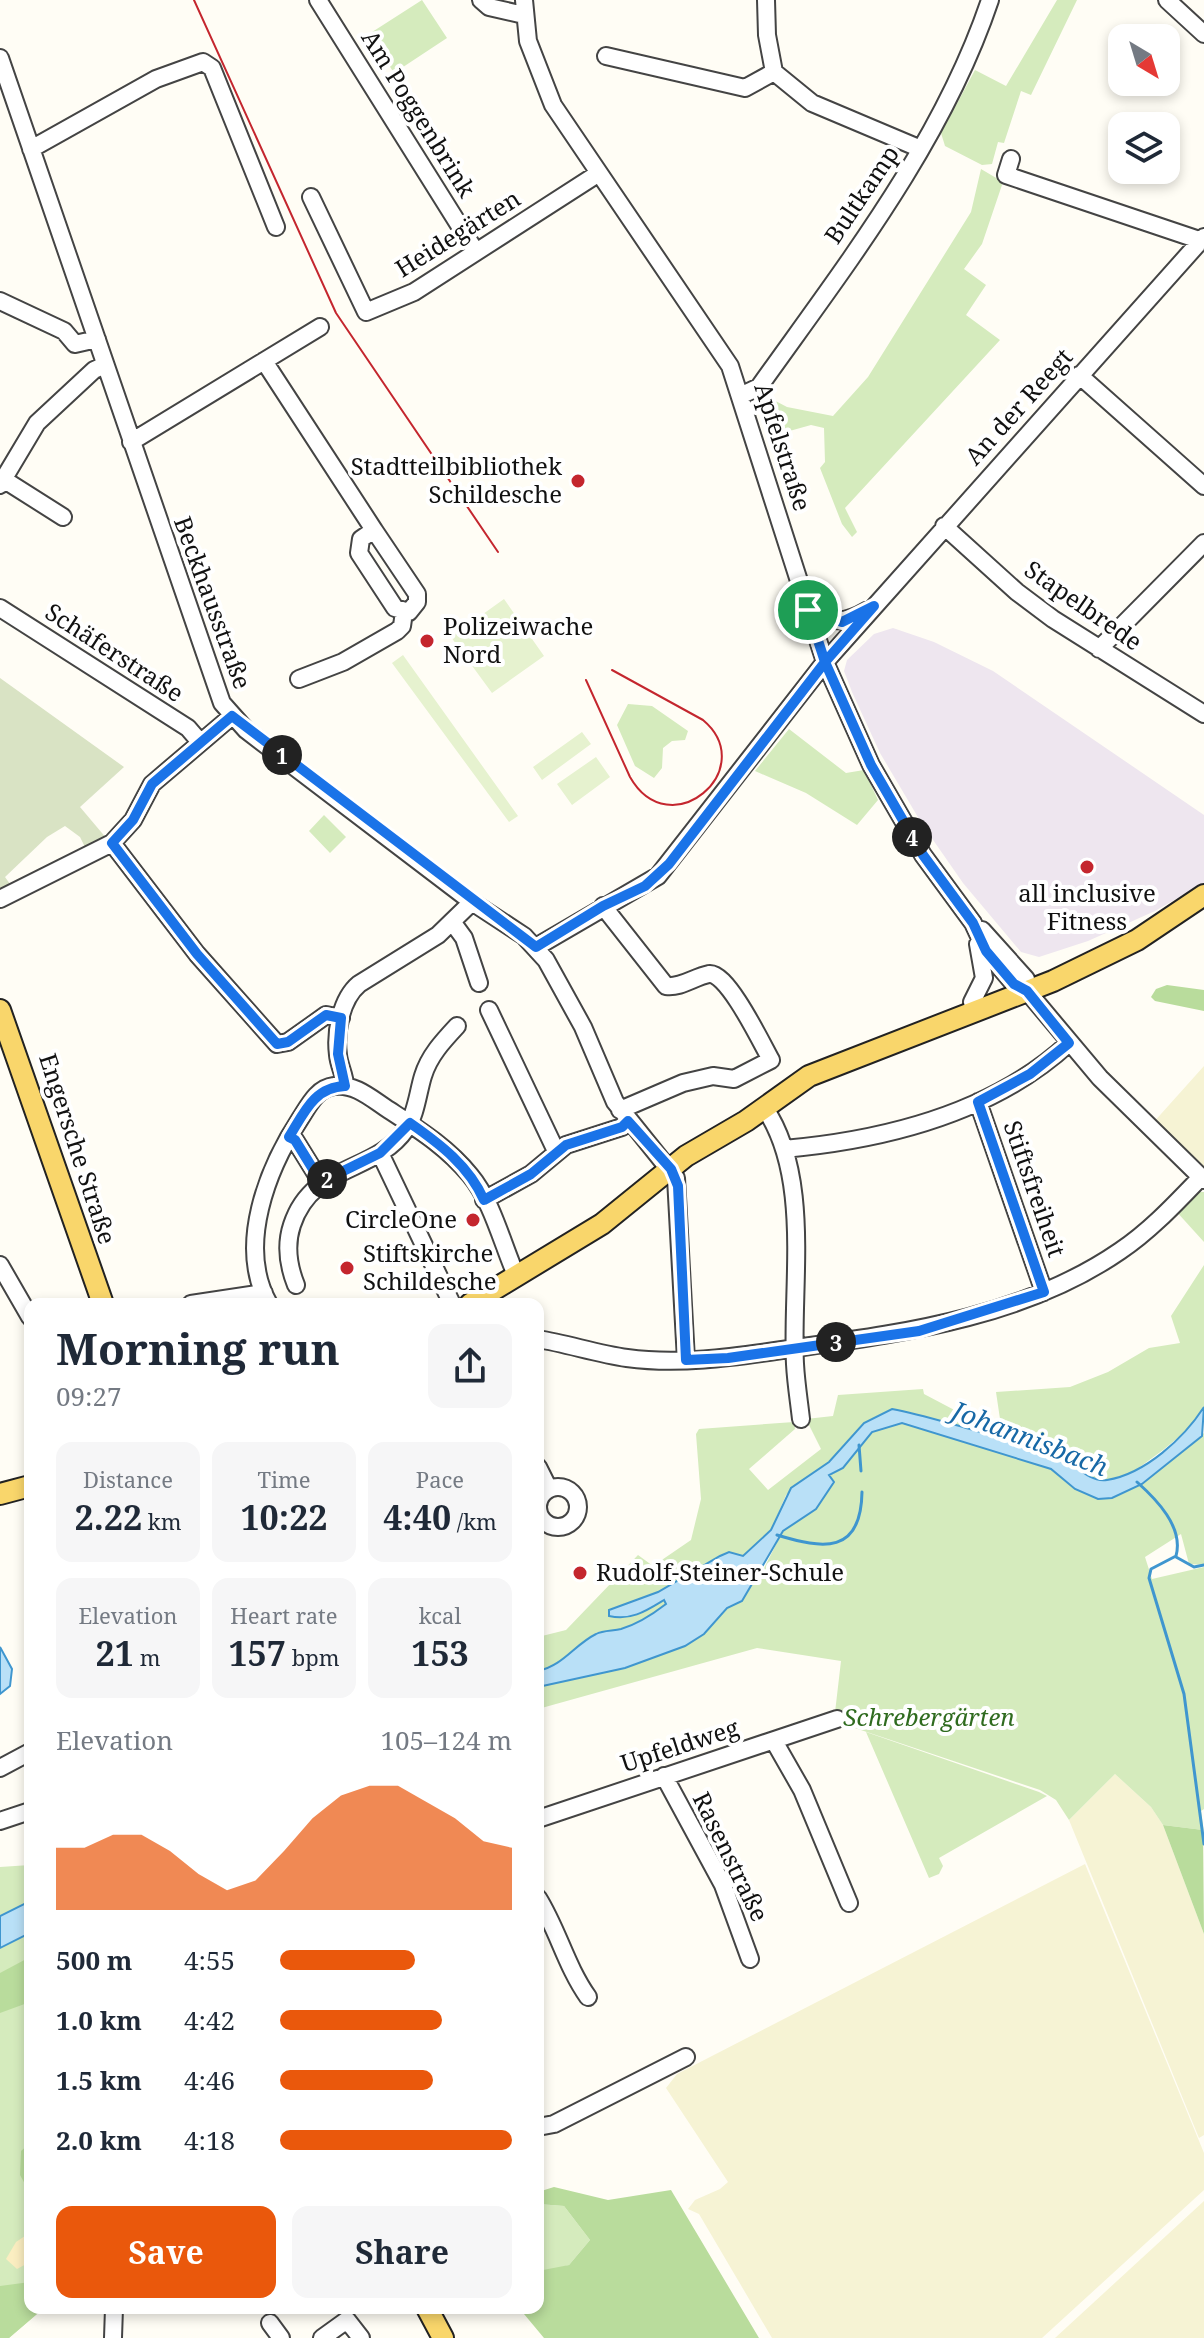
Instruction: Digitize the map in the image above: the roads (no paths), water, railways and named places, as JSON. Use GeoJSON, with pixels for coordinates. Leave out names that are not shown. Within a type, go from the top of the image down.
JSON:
{"type":"FeatureCollection","features":[{"type":"Feature","properties":{"kind":"main road"},"geometry":{"type":"LineString","coordinates":[[480,1298],[602,1224],[671,1169],[809,1076],[1023,985],[1170,916],[1204,895]]}},
{"type":"Feature","properties":{"kind":"main road"},"geometry":{"type":"LineString","coordinates":[[871,1049],[972,1002],[1023,985]]}},
{"type":"Feature","properties":{"kind":"main road","name":"Engersche Straße"},"geometry":{"type":"LineString","coordinates":[[0,1010],[101,1298]]}},
{"type":"Feature","properties":{"kind":"main road"},"geometry":{"type":"LineString","coordinates":[[0,1494],[24,1488]]}},
{"type":"Feature","properties":{"kind":"main road"},"geometry":{"type":"LineString","coordinates":[[430,2314],[443,2338]]}},
{"type":"Feature","properties":{"kind":"street","name":"Am Poggenbrink"},"geometry":{"type":"LineString","coordinates":[[318,0],[476,252]]}},
{"type":"Feature","properties":{"kind":"street"},"geometry":{"type":"LineString","coordinates":[[481,0],[500,11],[524,8]]}},
{"type":"Feature","properties":{"kind":"street"},"geometry":{"type":"LineString","coordinates":[[766,0],[767,35],[774,72],[812,103],[921,149]]}},
{"type":"Feature","properties":{"kind":"street","name":"Bultkamp"},"geometry":{"type":"LineString","coordinates":[[742,395],[759,387],[921,149],[971,51],[990,0]]}},
{"type":"Feature","properties":{"kind":"street"},"geometry":{"type":"LineString","coordinates":[[1167,0],[1204,34]]}},
{"type":"Feature","properties":{"kind":"street","name":"Apfelstraße"},"geometry":{"type":"LineString","coordinates":[[524,8],[528,41],[544,88],[718,345],[742,395],[825,662],[871,765],[901,819],[973,923],[986,951],[1023,985],[1100,1078],[1203,1179]]}},
{"type":"Feature","properties":{"kind":"street"},"geometry":{"type":"LineString","coordinates":[[606,56],[745,88],[774,72]]}},
{"type":"Feature","properties":{"kind":"street","name":"Beckhausstraße"},"geometry":{"type":"LineString","coordinates":[[0,58],[214,687],[232,716],[472,902],[536,947],[573,1007],[624,1116],[671,1169]]}},
{"type":"Feature","properties":{"kind":"street"},"geometry":{"type":"LineString","coordinates":[[31,149],[156,79],[203,62],[212,68],[276,227]]}},
{"type":"Feature","properties":{"kind":"street"},"geometry":{"type":"LineString","coordinates":[[1011,159],[1006,175],[1203,239]]}},
{"type":"Feature","properties":{"kind":"street","name":"Heidegärten"},"geometry":{"type":"LineString","coordinates":[[311,197],[366,312],[414,292],[599,173]]}},
{"type":"Feature","properties":{"kind":"street","name":"An der Reegt"},"geometry":{"type":"LineString","coordinates":[[536,947],[658,876],[825,662],[1203,239]]}},
{"type":"Feature","properties":{"kind":"street"},"geometry":{"type":"LineString","coordinates":[[0,301],[64,331],[75,344],[97,339]]}},
{"type":"Feature","properties":{"kind":"street"},"geometry":{"type":"LineString","coordinates":[[131,442],[320,327]]}},
{"type":"Feature","properties":{"kind":"street"},"geometry":{"type":"LineString","coordinates":[[264,361],[417,594],[414,609],[404,612],[395,608],[359,553],[361,539],[374,530]]}},
{"type":"Feature","properties":{"kind":"street"},"geometry":{"type":"LineString","coordinates":[[63,517],[2,482],[37,423],[94,370],[105,365]]}},
{"type":"Feature","properties":{"kind":"street"},"geometry":{"type":"LineString","coordinates":[[1079,375],[1204,486]]}},
{"type":"Feature","properties":{"kind":"street","name":"Stapelbrede"},"geometry":{"type":"LineString","coordinates":[[944,526],[1017,592],[1099,649],[1204,714]]}},
{"type":"Feature","properties":{"kind":"street"},"geometry":{"type":"LineString","coordinates":[[1099,649],[1204,543]]}},
{"type":"Feature","properties":{"kind":"street","name":"An der Reegt"},"geometry":{"type":"LineString","coordinates":[[808,610],[842,622],[874,606]]}},
{"type":"Feature","properties":{"kind":"street","name":"Schäferstraße"},"geometry":{"type":"LineString","coordinates":[[0,608],[188,728],[200,742]]}},
{"type":"Feature","properties":{"kind":"street"},"geometry":{"type":"LineString","coordinates":[[299,679],[343,662],[385,639],[402,626],[404,612]]}},
{"type":"Feature","properties":{"kind":"street"},"geometry":{"type":"LineString","coordinates":[[0,899],[112,843],[133,820],[152,784],[232,716]]}},
{"type":"Feature","properties":{"kind":"street"},"geometry":{"type":"LineString","coordinates":[[112,843],[197,954],[277,1044],[288,1042],[326,1015],[341,1018]]}},
{"type":"Feature","properties":{"kind":"street"},"geometry":{"type":"LineString","coordinates":[[345,1086],[338,1054],[345,1000],[353,989],[453,923],[472,902]]}},
{"type":"Feature","properties":{"kind":"street"},"geometry":{"type":"LineString","coordinates":[[484,1200],[531,1174],[556,1151],[622,1127],[624,1116],[683,1083],[710,1077],[734,1079],[771,1060],[742,1006],[718,976],[709,974],[673,987],[666,986],[603,906]]}},
{"type":"Feature","properties":{"kind":"street"},"geometry":{"type":"LineString","coordinates":[[453,923],[464,938],[479,983]]}},
{"type":"Feature","properties":{"kind":"street"},"geometry":{"type":"LineString","coordinates":[[972,1002],[984,978],[973,923]]}},
{"type":"Feature","properties":{"kind":"street"},"geometry":{"type":"LineString","coordinates":[[489,1010],[515,1071],[556,1151]]}},
{"type":"Feature","properties":{"kind":"street"},"geometry":{"type":"LineString","coordinates":[[296,1285],[287,1258],[289,1234],[299,1208],[321,1182],[380,1153],[410,1123],[433,1052],[457,1026]]}},
{"type":"Feature","properties":{"kind":"street"},"geometry":{"type":"LineString","coordinates":[[784,1149],[907,1128],[978,1102],[1030,1074],[1069,1043]]}},
{"type":"Feature","properties":{"kind":"street"},"geometry":{"type":"LineString","coordinates":[[266,1298],[257,1263],[258,1224],[275,1162],[315,1096],[331,1086],[360,1090],[410,1123],[457,1161],[472,1177],[484,1200],[516,1275]]}},
{"type":"Feature","properties":{"kind":"street","name":"Stiftsfreiheit"},"geometry":{"type":"LineString","coordinates":[[978,1102],[1044,1292]]}},
{"type":"Feature","properties":{"kind":"street"},"geometry":{"type":"LineString","coordinates":[[764,1107],[784,1149],[795,1227],[795,1348],[801,1419]]}},
{"type":"Feature","properties":{"kind":"street"},"geometry":{"type":"LineString","coordinates":[[289,1137],[295,1140],[321,1182]]}},
{"type":"Feature","properties":{"kind":"street"},"geometry":{"type":"LineString","coordinates":[[380,1153],[449,1298]]}},
{"type":"Feature","properties":{"kind":"street"},"geometry":{"type":"LineString","coordinates":[[671,1169],[678,1186],[686,1360]]}},
{"type":"Feature","properties":{"kind":"street"},"geometry":{"type":"LineString","coordinates":[[544,1340],[625,1358],[686,1360],[919,1331],[1044,1292],[1122,1250],[1203,1179]]}},
{"type":"Feature","properties":{"kind":"street"},"geometry":{"type":"LineString","coordinates":[[0,1265],[24,1307]]}},
{"type":"Feature","properties":{"kind":"street"},"geometry":{"type":"LineString","coordinates":[[544,1479],[549,1489]]}},
{"type":"Feature","properties":{"kind":"street","name":"Upfeldweg"},"geometry":{"type":"LineString","coordinates":[[544,1817],[837,1719]]}},
{"type":"Feature","properties":{"kind":"street"},"geometry":{"type":"LineString","coordinates":[[774,1741],[802,1790],[849,1903]]}},
{"type":"Feature","properties":{"kind":"street"},"geometry":{"type":"LineString","coordinates":[[0,1768],[24,1755]]}},
{"type":"Feature","properties":{"kind":"street","name":"Rasenstraße"},"geometry":{"type":"LineString","coordinates":[[664,1776],[723,1885],[750,1959]]}},
{"type":"Feature","properties":{"kind":"street"},"geometry":{"type":"LineString","coordinates":[[0,1821],[24,1813]]}},
{"type":"Feature","properties":{"kind":"street"},"geometry":{"type":"LineString","coordinates":[[544,1908],[558,1932],[575,1978],[588,1997]]}},
{"type":"Feature","properties":{"kind":"street"},"geometry":{"type":"LineString","coordinates":[[544,2126],[554,2124],[686,2057]]}},
{"type":"Feature","properties":{"kind":"street"},"geometry":{"type":"LineString","coordinates":[[113,2338],[114,2314]]}},
{"type":"Feature","properties":{"kind":"street"},"geometry":{"type":"LineString","coordinates":[[322,2338],[348,2314],[361,2338]]}},
{"type":"Feature","properties":{"kind":"street"},"geometry":{"type":"LineString","coordinates":[[270,2323],[281,2338]]}},
{"type":"Feature","properties":{"kind":"water"},"geometry":{"type":"Polygon","coordinates":[[[1204,1407],[1202,1436],[1142,1484],[1112,1498],[1098,1499],[1075,1489],[1051,1469],[902,1423],[872,1432],[843,1468],[829,1475],[834,1482],[816,1509],[783,1531],[742,1601],[727,1608],[704,1634],[685,1646],[625,1668],[544,1686],[544,1669],[562,1660],[581,1644],[596,1634],[633,1624],[666,1604],[664,1600],[624,1617],[609,1616],[609,1610],[658,1592],[729,1552],[743,1556],[771,1530],[791,1488],[829,1462],[864,1423],[892,1409],[1038,1446],[1100,1480],[1135,1470],[1162,1453],[1186,1431],[1204,1407]]]}},
{"type":"Feature","properties":{"kind":"water"},"geometry":{"type":"Polygon","coordinates":[[[0,1647],[12,1669],[10,1686],[0,1694],[0,1647]]]}},
{"type":"Feature","properties":{"kind":"water"},"geometry":{"type":"Polygon","coordinates":[[[24,1904],[24,1936],[0,1948],[0,1916],[24,1904]]]}},
{"type":"Feature","properties":{"kind":"waterway"},"geometry":{"type":"LineString","coordinates":[[859,1445],[861,1471]]}},
{"type":"Feature","properties":{"kind":"waterway"},"geometry":{"type":"LineString","coordinates":[[1137,1482],[1167,1514],[1176,1535],[1176,1556],[1151,1569],[1149,1578],[1184,1694],[1204,1844]]}},
{"type":"Feature","properties":{"kind":"waterway"},"geometry":{"type":"LineString","coordinates":[[777,1535],[824,1544],[847,1537],[860,1513],[862,1492]]}},
{"type":"Feature","properties":{"kind":"waterway"},"geometry":{"type":"LineString","coordinates":[[1176,1557],[1194,1567],[1204,1565]]}},
{"type":"Feature","properties":{"kind":"tram line"},"geometry":{"type":"LineString","coordinates":[[194,0],[336,313],[498,552]]}},
{"type":"Feature","properties":{"kind":"tram line"},"geometry":{"type":"LineString","coordinates":[[586,680],[630,777],[647,797],[666,805],[686,803],[703,793],[716,778],[722,759],[718,739],[703,720],[612,670]]}},
{"type":"Feature","properties":{"kind":"place","name":"Stadtteilbibliothek Schildesche"},"geometry":{"type":"Point","coordinates":[578,481]}},
{"type":"Feature","properties":{"kind":"place","name":"Polizeiwache Nord"},"geometry":{"type":"Point","coordinates":[427,641]}},
{"type":"Feature","properties":{"kind":"place","name":"all inclusive Fitness"},"geometry":{"type":"Point","coordinates":[1087,867]}},
{"type":"Feature","properties":{"kind":"place","name":"CircleOne"},"geometry":{"type":"Point","coordinates":[473,1220]}},
{"type":"Feature","properties":{"kind":"place","name":"Stiftskirche Schildesche"},"geometry":{"type":"Point","coordinates":[347,1268]}},
{"type":"Feature","properties":{"kind":"place","name":"Rudolf-Steiner-Schule"},"geometry":{"type":"Point","coordinates":[580,1573]}},
{"type":"Feature","properties":{"kind":"water label","name":"Johannisbach"},"geometry":{"type":"Point","coordinates":[1030,1439]}},
{"type":"Feature","properties":{"kind":"park label","name":"Schrebergärten"},"geometry":{"type":"Point","coordinates":[929,1718]}}]}
